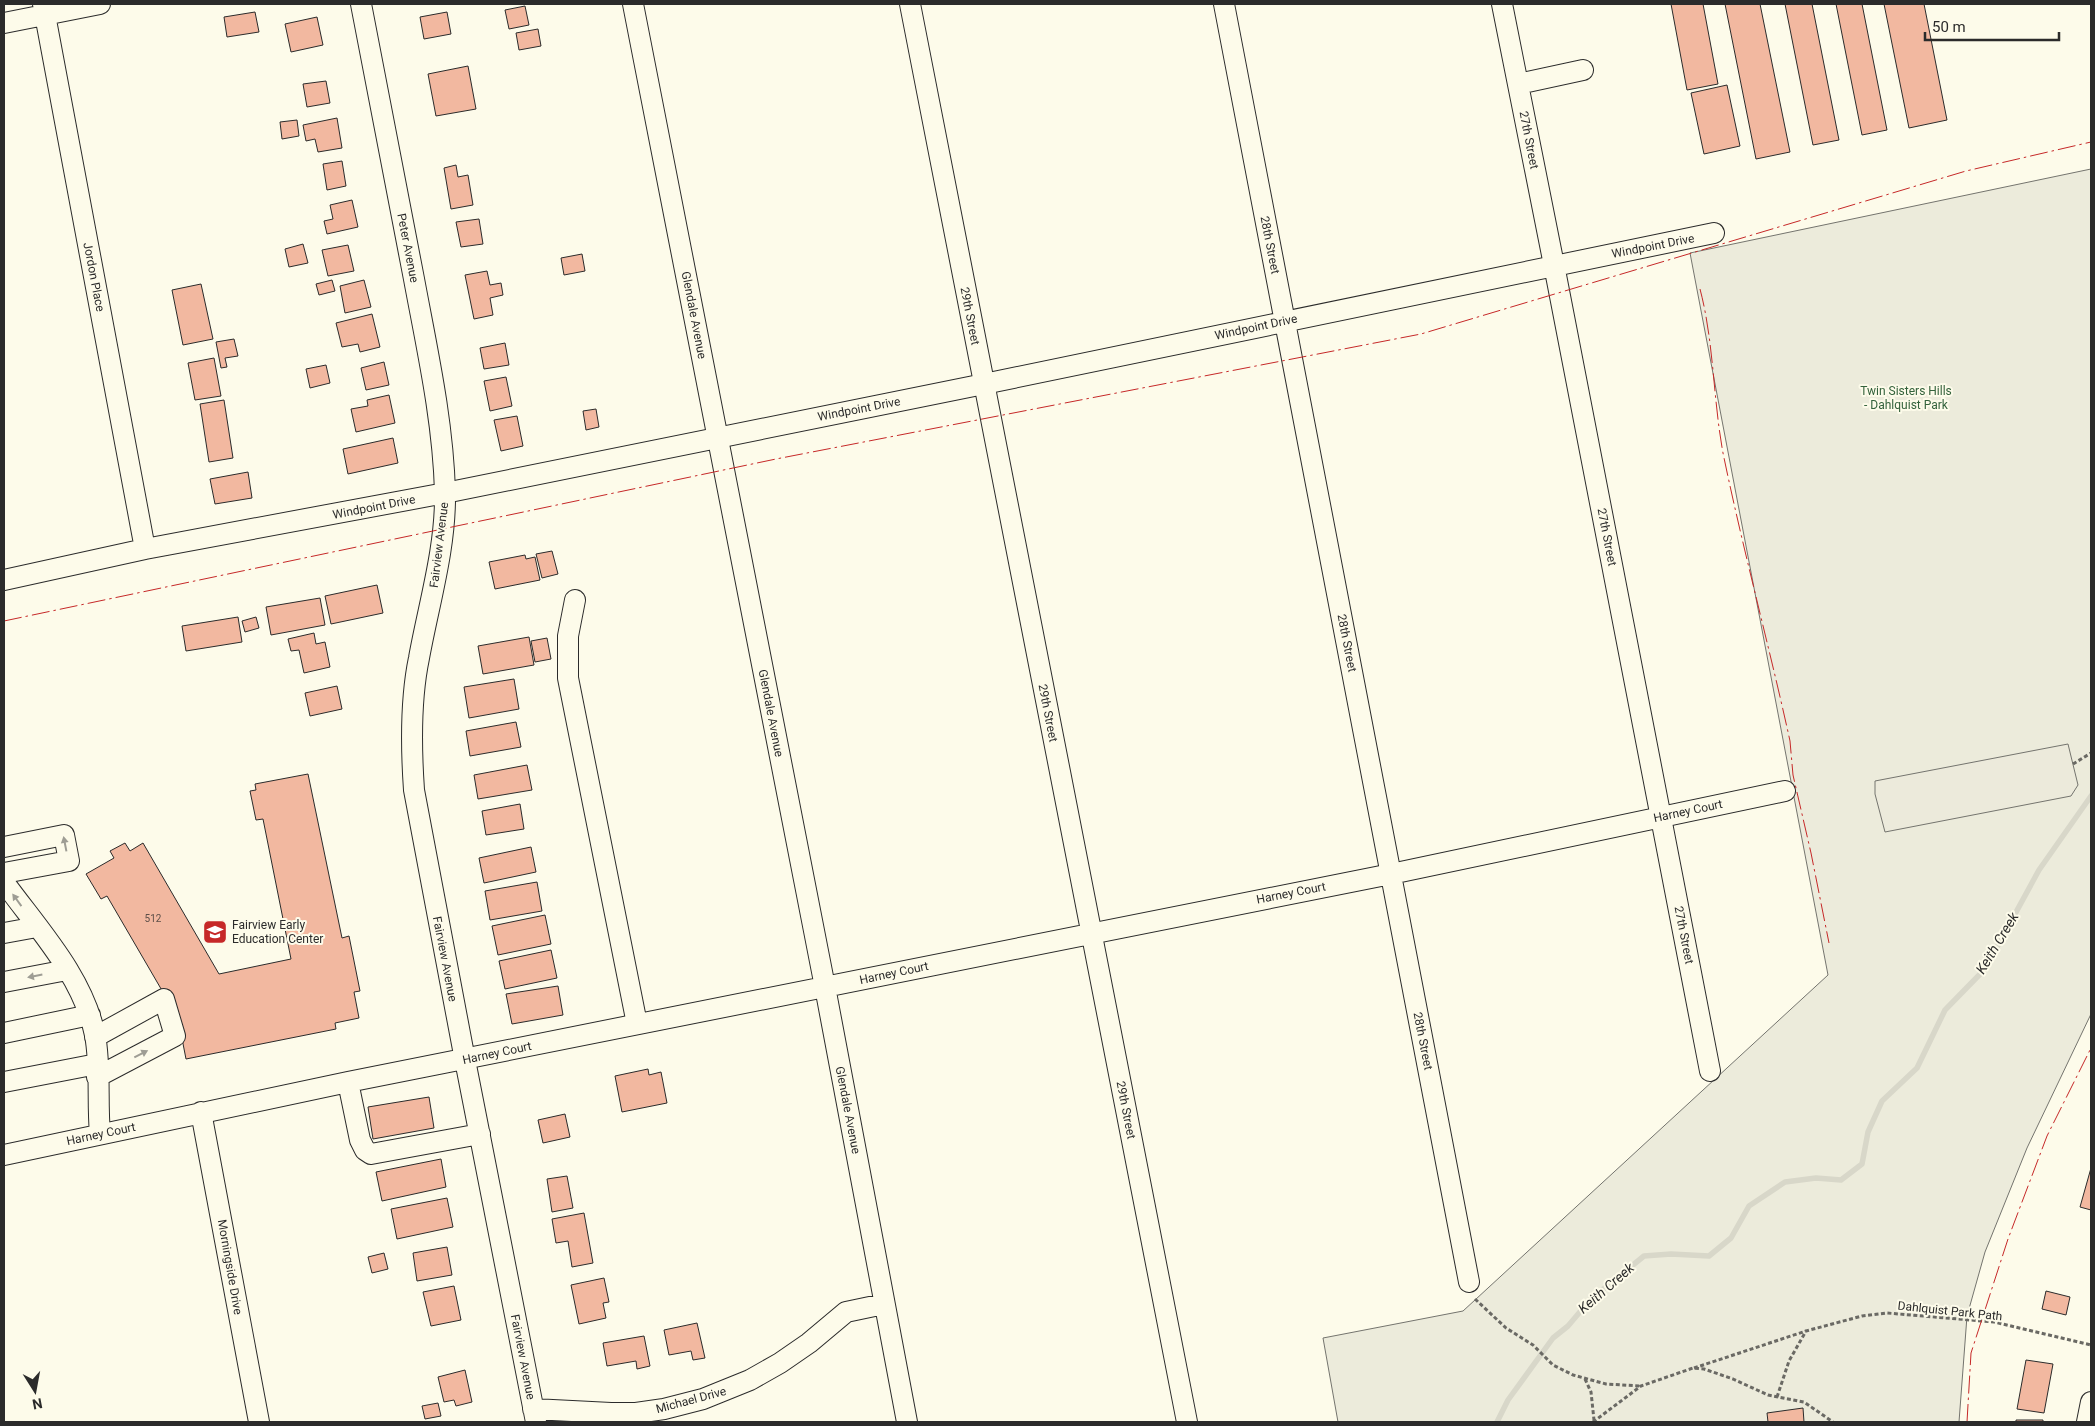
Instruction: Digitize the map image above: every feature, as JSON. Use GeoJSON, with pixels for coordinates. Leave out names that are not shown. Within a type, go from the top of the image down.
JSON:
{"type":"FeatureCollection","features":[{"type":"Feature","properties":{"kind":"street"},"geometry":{"type":"LineString","coordinates":[[4,23],[44,9],[100,4]]}},
{"type":"Feature","properties":{"kind":"street","name":"Peter Avenue"},"geometry":{"type":"LineString","coordinates":[[361,4],[435,391],[445,493]]}},
{"type":"Feature","properties":{"kind":"street","name":"Glendale Avenue"},"geometry":{"type":"LineString","coordinates":[[633,4],[825,987],[907,1422]]}},
{"type":"Feature","properties":{"kind":"street","name":"29th Street"},"geometry":{"type":"LineString","coordinates":[[910,4],[1186,1422]]}},
{"type":"Feature","properties":{"kind":"street","name":"28th Street"},"geometry":{"type":"LineString","coordinates":[[1224,4],[1469,1282]]}},
{"type":"Feature","properties":{"kind":"street","name":"27th Street"},"geometry":{"type":"LineString","coordinates":[[1502,4],[1662,816],[1710,1071]]}},
{"type":"Feature","properties":{"kind":"street","name":"Jordon Place"},"geometry":{"type":"LineString","coordinates":[[44,9],[145,549]]}},
{"type":"Feature","properties":{"kind":"street"},"geometry":{"type":"LineString","coordinates":[[1518,84],[1583,70]]}},
{"type":"Feature","properties":{"kind":"street","name":"Windpoint Drive"},"geometry":{"type":"LineString","coordinates":[[4,580],[145,549],[445,493],[984,384],[1554,265],[1714,234]]}},
{"type":"Feature","properties":{"kind":"street","name":"Fairview Avenue"},"geometry":{"type":"LineString","coordinates":[[445,493],[438,560],[418,663],[413,718],[412,762],[416,807],[535,1416]]}},
{"type":"Feature","properties":{"kind":"street"},"geometry":{"type":"LineString","coordinates":[[575,600],[568,636],[568,678],[637,1024]]}},
{"type":"Feature","properties":{"kind":"street","name":"Harney Court"},"geometry":{"type":"LineString","coordinates":[[4,1154],[348,1082],[465,1060],[1092,932],[1391,874],[1785,791]]}},
{"type":"Feature","properties":{"kind":"street"},"geometry":{"type":"LineString","coordinates":[[4,847],[64,835],[69,861],[4,873]]}},
{"type":"Feature","properties":{"kind":"street"},"geometry":{"type":"LineString","coordinates":[[4,882],[67,970],[90,1015],[95,1037],[100,1134]]}},
{"type":"Feature","properties":{"kind":"street"},"geometry":{"type":"LineString","coordinates":[[4,933],[37,927]]}},
{"type":"Feature","properties":{"kind":"street"},"geometry":{"type":"LineString","coordinates":[[4,982],[67,970]]}},
{"type":"Feature","properties":{"kind":"street"},"geometry":{"type":"LineString","coordinates":[[4,1082],[97,1070],[175,1036],[164,999],[95,1037]]}},
{"type":"Feature","properties":{"kind":"street"},"geometry":{"type":"LineString","coordinates":[[4,1033],[90,1015]]}},
{"type":"Feature","properties":{"kind":"street"},"geometry":{"type":"LineString","coordinates":[[348,1082],[360,1140],[364,1150],[371,1154],[480,1134]]}},
{"type":"Feature","properties":{"kind":"street","name":"Morningside Drive"},"geometry":{"type":"LineString","coordinates":[[201,1112],[258,1422]]}},
{"type":"Feature","properties":{"kind":"street","name":"Michael Drive"},"geometry":{"type":"LineString","coordinates":[[535,1416],[630,1413],[703,1399],[750,1380],[780,1363],[805,1346],[846,1312],[884,1304]]}},
{"type":"Feature","properties":{"kind":"street"},"geometry":{"type":"LineString","coordinates":[[2087,1422],[2091,1402]]}},
{"type":"Feature","properties":{"kind":"path"},"geometry":{"type":"LineString","coordinates":[[2073,764],[2091,753]]}},
{"type":"Feature","properties":{"kind":"path","name":"Dahlquist Park Path"},"geometry":{"type":"LineString","coordinates":[[1469,1282],[1471,1295],[1506,1328],[1533,1345],[1553,1365],[1573,1376],[1606,1384],[1641,1386]]}},
{"type":"Feature","properties":{"kind":"path","name":"Dahlquist Park Path"},"geometry":{"type":"LineString","coordinates":[[1593,1421],[1641,1386],[1806,1331],[1862,1316],[1887,1313],[1994,1322],[2091,1345]]}},
{"type":"Feature","properties":{"kind":"path"},"geometry":{"type":"LineString","coordinates":[[1777,1397],[1789,1361],[1806,1331]]}},
{"type":"Feature","properties":{"kind":"path"},"geometry":{"type":"LineString","coordinates":[[1693,1368],[1719,1374],[1768,1395],[1804,1402],[1834,1422]]}},
{"type":"Feature","properties":{"kind":"path","name":"Dahlquist Park Path"},"geometry":{"type":"LineString","coordinates":[[1586,1379],[1591,1392],[1593,1421]]}},
{"type":"Feature","properties":{"kind":"green space","name":"Twin Sisters Hills - Dahlquist Park"},"geometry":{"type":"Polygon","coordinates":[[[2091,169],[2091,1014],[2027,1148],[1985,1252],[1967,1316],[1959,1422],[1338,1422],[1323,1338],[1463,1311],[1828,975],[1690,253],[2091,169]]]}},
{"type":"Feature","properties":{"kind":"shaded area"},"geometry":{"type":"Polygon","coordinates":[[[2068,744],[2078,785],[2071,796],[1885,832],[1875,794],[1875,781],[2068,744]]]}},
{"type":"Feature","properties":{"kind":"building"},"geometry":{"type":"Polygon","coordinates":[[[1671,4],[1703,4],[1718,84],[1687,90],[1671,4]]]}},
{"type":"Feature","properties":{"kind":"building"},"geometry":{"type":"Polygon","coordinates":[[[1725,4],[1760,4],[1790,152],[1756,159],[1725,4]]]}},
{"type":"Feature","properties":{"kind":"building"},"geometry":{"type":"Polygon","coordinates":[[[1785,4],[1812,4],[1839,140],[1813,145],[1785,4]]]}},
{"type":"Feature","properties":{"kind":"building"},"geometry":{"type":"Polygon","coordinates":[[[1836,4],[1862,4],[1887,130],[1862,135],[1836,4]]]}},
{"type":"Feature","properties":{"kind":"building"},"geometry":{"type":"Polygon","coordinates":[[[1884,4],[1924,4],[1947,120],[1909,128],[1884,4]]]}},
{"type":"Feature","properties":{"kind":"building"},"geometry":{"type":"Polygon","coordinates":[[[525,6],[529,25],[509,29],[505,10],[525,6]]]}},
{"type":"Feature","properties":{"kind":"building"},"geometry":{"type":"Polygon","coordinates":[[[255,12],[259,32],[227,37],[224,17],[255,12]]]}},
{"type":"Feature","properties":{"kind":"building"},"geometry":{"type":"Polygon","coordinates":[[[447,12],[451,34],[424,39],[420,17],[447,12]]]}},
{"type":"Feature","properties":{"kind":"building"},"geometry":{"type":"Polygon","coordinates":[[[317,17],[323,45],[291,52],[285,24],[317,17]]]}},
{"type":"Feature","properties":{"kind":"building"},"geometry":{"type":"Polygon","coordinates":[[[538,29],[541,46],[519,50],[516,33],[538,29]]]}},
{"type":"Feature","properties":{"kind":"building"},"geometry":{"type":"Polygon","coordinates":[[[468,66],[476,109],[436,116],[428,74],[468,66]]]}},
{"type":"Feature","properties":{"kind":"building"},"geometry":{"type":"Polygon","coordinates":[[[326,81],[330,103],[307,107],[303,84],[326,81]]]}},
{"type":"Feature","properties":{"kind":"building"},"geometry":{"type":"Polygon","coordinates":[[[1727,85],[1740,146],[1704,154],[1691,93],[1727,85]]]}},
{"type":"Feature","properties":{"kind":"building"},"geometry":{"type":"Polygon","coordinates":[[[337,118],[342,148],[318,152],[315,139],[306,141],[303,125],[337,118]]]}},
{"type":"Feature","properties":{"kind":"building"},"geometry":{"type":"Polygon","coordinates":[[[297,120],[299,136],[282,139],[280,122],[297,120]]]}},
{"type":"Feature","properties":{"kind":"building"},"geometry":{"type":"Polygon","coordinates":[[[342,161],[346,186],[327,190],[323,164],[342,161]]]}},
{"type":"Feature","properties":{"kind":"building"},"geometry":{"type":"Polygon","coordinates":[[[456,165],[458,177],[468,175],[473,205],[451,209],[444,168],[456,165]]]}},
{"type":"Feature","properties":{"kind":"building"},"geometry":{"type":"Polygon","coordinates":[[[352,200],[358,227],[327,234],[324,221],[333,219],[330,205],[352,200]]]}},
{"type":"Feature","properties":{"kind":"building"},"geometry":{"type":"Polygon","coordinates":[[[479,219],[483,244],[461,247],[456,222],[479,219]]]}},
{"type":"Feature","properties":{"kind":"building"},"geometry":{"type":"Polygon","coordinates":[[[303,244],[308,263],[289,267],[285,249],[303,244]]]}},
{"type":"Feature","properties":{"kind":"building"},"geometry":{"type":"Polygon","coordinates":[[[348,245],[354,271],[328,276],[322,250],[348,245]]]}},
{"type":"Feature","properties":{"kind":"building"},"geometry":{"type":"Polygon","coordinates":[[[582,254],[585,271],[564,275],[561,258],[582,254]]]}},
{"type":"Feature","properties":{"kind":"building"},"geometry":{"type":"Polygon","coordinates":[[[487,271],[490,285],[501,283],[503,295],[490,298],[493,315],[474,319],[465,275],[487,271]]]}},
{"type":"Feature","properties":{"kind":"building"},"geometry":{"type":"Polygon","coordinates":[[[332,280],[335,291],[319,295],[316,284],[332,280]]]}},
{"type":"Feature","properties":{"kind":"building"},"geometry":{"type":"Polygon","coordinates":[[[364,280],[371,307],[345,313],[340,286],[364,280]]]}},
{"type":"Feature","properties":{"kind":"building"},"geometry":{"type":"Polygon","coordinates":[[[201,284],[213,339],[183,345],[172,290],[201,284]]]}},
{"type":"Feature","properties":{"kind":"building"},"geometry":{"type":"Polygon","coordinates":[[[372,314],[380,347],[360,352],[358,344],[342,347],[336,323],[372,314]]]}},
{"type":"Feature","properties":{"kind":"building"},"geometry":{"type":"Polygon","coordinates":[[[234,339],[238,356],[225,358],[227,367],[221,368],[216,342],[234,339]]]}},
{"type":"Feature","properties":{"kind":"building"},"geometry":{"type":"Polygon","coordinates":[[[505,343],[509,365],[484,369],[480,348],[505,343]]]}},
{"type":"Feature","properties":{"kind":"building"},"geometry":{"type":"Polygon","coordinates":[[[214,358],[221,396],[195,400],[188,363],[214,358]]]}},
{"type":"Feature","properties":{"kind":"building"},"geometry":{"type":"Polygon","coordinates":[[[384,362],[389,385],[366,390],[361,368],[384,362]]]}},
{"type":"Feature","properties":{"kind":"building"},"geometry":{"type":"Polygon","coordinates":[[[326,365],[330,383],[310,388],[306,369],[326,365]]]}},
{"type":"Feature","properties":{"kind":"building"},"geometry":{"type":"Polygon","coordinates":[[[506,377],[512,406],[490,411],[484,381],[506,377]]]}},
{"type":"Feature","properties":{"kind":"building"},"geometry":{"type":"Polygon","coordinates":[[[389,395],[395,423],[356,432],[351,409],[368,406],[367,400],[389,395]]]}},
{"type":"Feature","properties":{"kind":"building"},"geometry":{"type":"Polygon","coordinates":[[[224,400],[233,458],[209,462],[200,404],[224,400]]]}},
{"type":"Feature","properties":{"kind":"building"},"geometry":{"type":"Polygon","coordinates":[[[596,409],[599,427],[586,430],[583,411],[596,409]]]}},
{"type":"Feature","properties":{"kind":"building"},"geometry":{"type":"Polygon","coordinates":[[[517,416],[523,446],[501,451],[494,420],[517,416]]]}},
{"type":"Feature","properties":{"kind":"building"},"geometry":{"type":"Polygon","coordinates":[[[393,438],[398,463],[348,474],[343,449],[393,438]]]}},
{"type":"Feature","properties":{"kind":"building"},"geometry":{"type":"Polygon","coordinates":[[[248,472],[252,498],[215,504],[210,479],[248,472]]]}},
{"type":"Feature","properties":{"kind":"building"},"geometry":{"type":"Polygon","coordinates":[[[552,551],[558,574],[542,578],[536,554],[552,551]]]}},
{"type":"Feature","properties":{"kind":"building"},"geometry":{"type":"Polygon","coordinates":[[[525,555],[526,559],[535,557],[540,580],[495,589],[489,562],[525,555]]]}},
{"type":"Feature","properties":{"kind":"building"},"geometry":{"type":"Polygon","coordinates":[[[377,585],[383,613],[331,624],[325,596],[377,585]]]}},
{"type":"Feature","properties":{"kind":"building"},"geometry":{"type":"Polygon","coordinates":[[[320,598],[325,625],[271,635],[266,607],[320,598]]]}},
{"type":"Feature","properties":{"kind":"building"},"geometry":{"type":"Polygon","coordinates":[[[238,617],[242,642],[186,651],[182,626],[238,617]]]}},
{"type":"Feature","properties":{"kind":"building"},"geometry":{"type":"Polygon","coordinates":[[[256,617],[259,628],[245,632],[242,621],[256,617]]]}},
{"type":"Feature","properties":{"kind":"building"},"geometry":{"type":"Polygon","coordinates":[[[314,633],[316,644],[325,642],[330,667],[304,673],[299,650],[291,651],[288,639],[314,633]]]}},
{"type":"Feature","properties":{"kind":"building"},"geometry":{"type":"Polygon","coordinates":[[[529,637],[534,665],[483,674],[478,646],[529,637]]]}},
{"type":"Feature","properties":{"kind":"building"},"geometry":{"type":"Polygon","coordinates":[[[547,638],[551,659],[535,662],[531,641],[547,638]]]}},
{"type":"Feature","properties":{"kind":"building"},"geometry":{"type":"Polygon","coordinates":[[[514,679],[519,709],[469,718],[464,687],[514,679]]]}},
{"type":"Feature","properties":{"kind":"building"},"geometry":{"type":"Polygon","coordinates":[[[337,686],[342,709],[310,716],[305,693],[337,686]]]}},
{"type":"Feature","properties":{"kind":"building"},"geometry":{"type":"Polygon","coordinates":[[[516,722],[521,747],[470,756],[466,731],[516,722]]]}},
{"type":"Feature","properties":{"kind":"building"},"geometry":{"type":"Polygon","coordinates":[[[527,765],[532,790],[478,799],[474,775],[527,765]]]}},
{"type":"Feature","properties":{"kind":"building"},"geometry":{"type":"Polygon","coordinates":[[[308,774],[342,938],[349,936],[360,991],[354,992],[359,1018],[335,1023],[336,1029],[186,1059],[178,1018],[107,896],[101,899],[86,874],[114,858],[110,851],[125,843],[130,851],[143,843],[219,974],[291,959],[263,819],[256,820],[250,791],[256,790],[255,784],[308,774]]]}},
{"type":"Feature","properties":{"kind":"building"},"geometry":{"type":"Polygon","coordinates":[[[520,804],[524,829],[486,835],[482,811],[520,804]]]}},
{"type":"Feature","properties":{"kind":"building"},"geometry":{"type":"Polygon","coordinates":[[[531,847],[536,872],[484,883],[479,858],[531,847]]]}},
{"type":"Feature","properties":{"kind":"building"},"geometry":{"type":"Polygon","coordinates":[[[537,882],[542,911],[490,920],[485,891],[537,882]]]}},
{"type":"Feature","properties":{"kind":"building"},"geometry":{"type":"Polygon","coordinates":[[[545,915],[551,944],[498,955],[492,926],[545,915]]]}},
{"type":"Feature","properties":{"kind":"building"},"geometry":{"type":"Polygon","coordinates":[[[551,950],[557,978],[505,989],[499,961],[551,950]]]}},
{"type":"Feature","properties":{"kind":"building"},"geometry":{"type":"Polygon","coordinates":[[[558,986],[563,1015],[512,1024],[506,994],[558,986]]]}},
{"type":"Feature","properties":{"kind":"building"},"geometry":{"type":"Polygon","coordinates":[[[648,1069],[649,1075],[661,1072],[667,1103],[622,1112],[615,1076],[648,1069]]]}},
{"type":"Feature","properties":{"kind":"building"},"geometry":{"type":"Polygon","coordinates":[[[429,1097],[434,1128],[373,1139],[368,1107],[429,1097]]]}},
{"type":"Feature","properties":{"kind":"building"},"geometry":{"type":"Polygon","coordinates":[[[565,1114],[570,1137],[543,1143],[538,1120],[565,1114]]]}},
{"type":"Feature","properties":{"kind":"building"},"geometry":{"type":"Polygon","coordinates":[[[441,1159],[446,1187],[382,1201],[376,1172],[441,1159]]]}},
{"type":"Feature","properties":{"kind":"building"},"geometry":{"type":"Polygon","coordinates":[[[2091,1168],[2091,1210],[2080,1207],[2091,1168]]]}},
{"type":"Feature","properties":{"kind":"building"},"geometry":{"type":"Polygon","coordinates":[[[567,1176],[573,1208],[552,1212],[547,1179],[567,1176]]]}},
{"type":"Feature","properties":{"kind":"building"},"geometry":{"type":"Polygon","coordinates":[[[447,1198],[453,1227],[397,1239],[391,1209],[447,1198]]]}},
{"type":"Feature","properties":{"kind":"building"},"geometry":{"type":"Polygon","coordinates":[[[584,1213],[593,1263],[572,1267],[568,1241],[556,1243],[552,1219],[584,1213]]]}},
{"type":"Feature","properties":{"kind":"building"},"geometry":{"type":"Polygon","coordinates":[[[447,1247],[452,1275],[417,1281],[413,1253],[447,1247]]]}},
{"type":"Feature","properties":{"kind":"building"},"geometry":{"type":"Polygon","coordinates":[[[384,1253],[388,1269],[372,1273],[368,1257],[384,1253]]]}},
{"type":"Feature","properties":{"kind":"building"},"geometry":{"type":"Polygon","coordinates":[[[604,1278],[609,1302],[603,1303],[606,1318],[579,1324],[571,1285],[604,1278]]]}},
{"type":"Feature","properties":{"kind":"building"},"geometry":{"type":"Polygon","coordinates":[[[454,1286],[461,1320],[431,1326],[423,1292],[454,1286]]]}},
{"type":"Feature","properties":{"kind":"building"},"geometry":{"type":"Polygon","coordinates":[[[2046,1291],[2070,1297],[2066,1315],[2042,1309],[2046,1291]]]}},
{"type":"Feature","properties":{"kind":"building"},"geometry":{"type":"Polygon","coordinates":[[[697,1323],[705,1358],[693,1360],[691,1351],[669,1355],[664,1330],[697,1323]]]}},
{"type":"Feature","properties":{"kind":"building"},"geometry":{"type":"Polygon","coordinates":[[[644,1336],[650,1366],[637,1369],[636,1361],[607,1366],[603,1343],[644,1336]]]}},
{"type":"Feature","properties":{"kind":"building"},"geometry":{"type":"Polygon","coordinates":[[[2026,1360],[2053,1364],[2044,1413],[2017,1409],[2026,1360]]]}},
{"type":"Feature","properties":{"kind":"building"},"geometry":{"type":"Polygon","coordinates":[[[465,1370],[472,1402],[456,1406],[454,1400],[444,1402],[438,1377],[465,1370]]]}},
{"type":"Feature","properties":{"kind":"building"},"geometry":{"type":"Polygon","coordinates":[[[438,1403],[441,1416],[425,1419],[422,1406],[438,1403]]]}},
{"type":"Feature","properties":{"kind":"building"},"geometry":{"type":"Polygon","coordinates":[[[1803,1408],[1804,1422],[1768,1422],[1767,1413],[1803,1408]]]}},
{"type":"Feature","properties":{"kind":"building"},"geometry":{"type":"Polygon","coordinates":[[[2016,1420],[2043,1420],[2043,1422],[2016,1422],[2016,1420]]]}},
{"type":"Feature","properties":{"kind":"waterway","name":"Keith Creek"},"geometry":{"type":"LineString","coordinates":[[1497,1422],[1508,1400],[1553,1338],[1568,1326],[1590,1300],[1644,1256],[1671,1254],[1709,1256],[1731,1238],[1749,1206],[1785,1182],[1816,1178],[1841,1180],[1862,1164],[1868,1132],[1882,1101],[1917,1068],[1945,1010],[1985,969],[2039,870],[2091,796]]}},
{"type":"Feature","properties":{"kind":"power"},"geometry":{"type":"LineString","coordinates":[[4,621],[776,459],[1421,334],[1966,171],[2091,142]]}},
{"type":"Feature","properties":{"kind":"power"},"geometry":{"type":"LineString","coordinates":[[1700,289],[1711,350],[1723,453],[1790,741],[1793,775],[1829,943]]}},
{"type":"Feature","properties":{"kind":"power"},"geometry":{"type":"LineString","coordinates":[[1967,1422],[1971,1353],[2008,1239],[2047,1136],[2091,1048]]}},
{"type":"Feature","properties":{"kind":"place","name":"Fairview Early Education Center"},"geometry":{"type":"Point","coordinates":[215,932]}}]}
